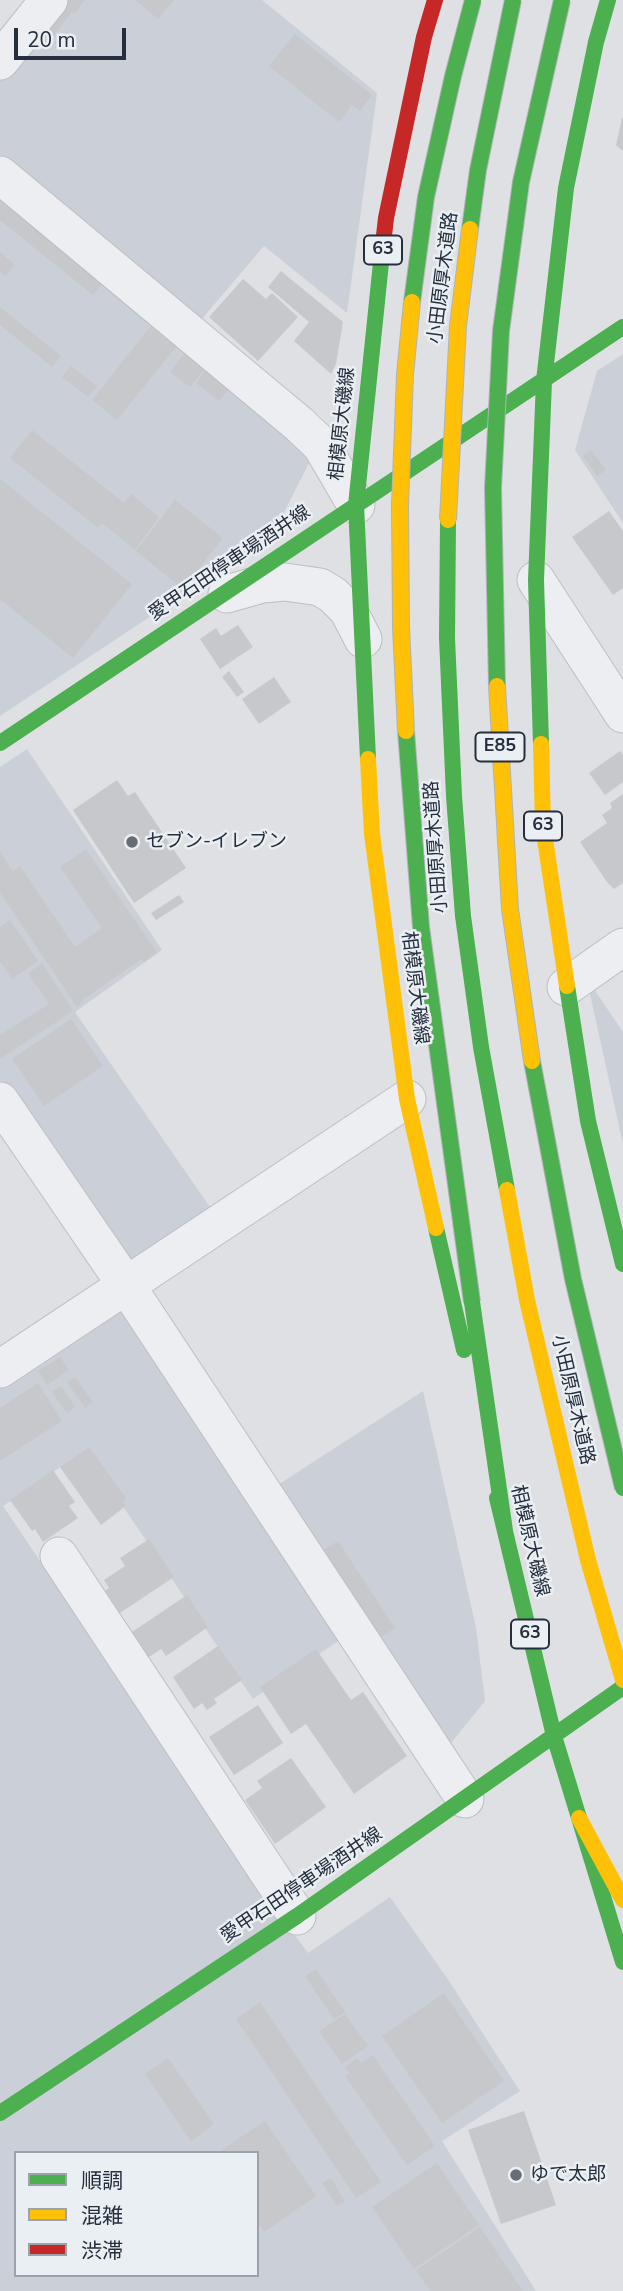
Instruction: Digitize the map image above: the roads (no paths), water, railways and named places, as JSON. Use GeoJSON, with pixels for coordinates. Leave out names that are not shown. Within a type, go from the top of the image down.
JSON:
{"type":"FeatureCollection","features":[{"type":"Feature","properties":{"kind":"main road","name":"相模原大磯線"},"geometry":{"type":"LineString","coordinates":[[435,0],[386,218],[356,505],[373,834],[407,1099],[554,1736],[623,1962]]}},
{"type":"Feature","properties":{"kind":"main road"},"geometry":{"type":"LineString","coordinates":[[473,0],[453,76],[425,209],[414,285],[405,375],[400,505],[401,627],[409,780],[420,914],[505,1531]]}},
{"type":"Feature","properties":{"kind":"main road","name":"小田原厚木道路"},"geometry":{"type":"LineString","coordinates":[[513,0],[478,170],[458,326],[449,500],[447,638],[454,796],[463,916],[479,1034],[527,1300],[588,1560],[623,1680]]}},
{"type":"Feature","properties":{"kind":"main road","name":"小田原厚木道路"},"geometry":{"type":"LineString","coordinates":[[562,0],[521,182],[501,331],[494,488],[495,648],[510,909],[527,1035],[573,1279],[623,1488]]}},
{"type":"Feature","properties":{"kind":"main road","name":"63"},"geometry":{"type":"LineString","coordinates":[[608,0],[596,42],[566,188],[544,381],[536,580],[543,826],[588,1121],[623,1264]]}},
{"type":"Feature","properties":{"kind":"main road","name":"愛甲石田停車場酒井線"},"geometry":{"type":"LineString","coordinates":[[0,743],[623,327]]}},
{"type":"Feature","properties":{"kind":"main road","name":"愛甲石田停車場酒井線"},"geometry":{"type":"LineString","coordinates":[[0,2113],[297,1916],[623,1687]]}},
{"type":"Feature","properties":{"kind":"main road"},"geometry":{"type":"LineString","coordinates":[[579,1818],[623,1900]]}},
{"type":"Feature","properties":{"kind":"street"},"geometry":{"type":"LineString","coordinates":[[0,61],[50,0]]}},
{"type":"Feature","properties":{"kind":"street"},"geometry":{"type":"LineString","coordinates":[[0,174],[299,424],[321,445],[356,505]]}},
{"type":"Feature","properties":{"kind":"street"},"geometry":{"type":"LineString","coordinates":[[536,580],[623,714]]}},
{"type":"Feature","properties":{"kind":"street"},"geometry":{"type":"LineString","coordinates":[[220,596],[262,584],[285,582],[320,587],[348,610],[363,639]]}},
{"type":"Feature","properties":{"kind":"street"},"geometry":{"type":"LineString","coordinates":[[566,987],[623,947]]}},
{"type":"Feature","properties":{"kind":"street"},"geometry":{"type":"LineString","coordinates":[[0,1369],[407,1099]]}},
{"type":"Feature","properties":{"kind":"street"},"geometry":{"type":"LineString","coordinates":[[0,1101],[465,1799]]}},
{"type":"Feature","properties":{"kind":"street"},"geometry":{"type":"LineString","coordinates":[[79,1572],[193,1735],[297,1916]]}},
{"type":"Feature","properties":{"kind":"place","name":"セブン-イレブン"},"geometry":{"type":"Point","coordinates":[132,842]}},
{"type":"Feature","properties":{"kind":"place","name":"ゆで太郎"},"geometry":{"type":"Point","coordinates":[516,2175]}}]}
